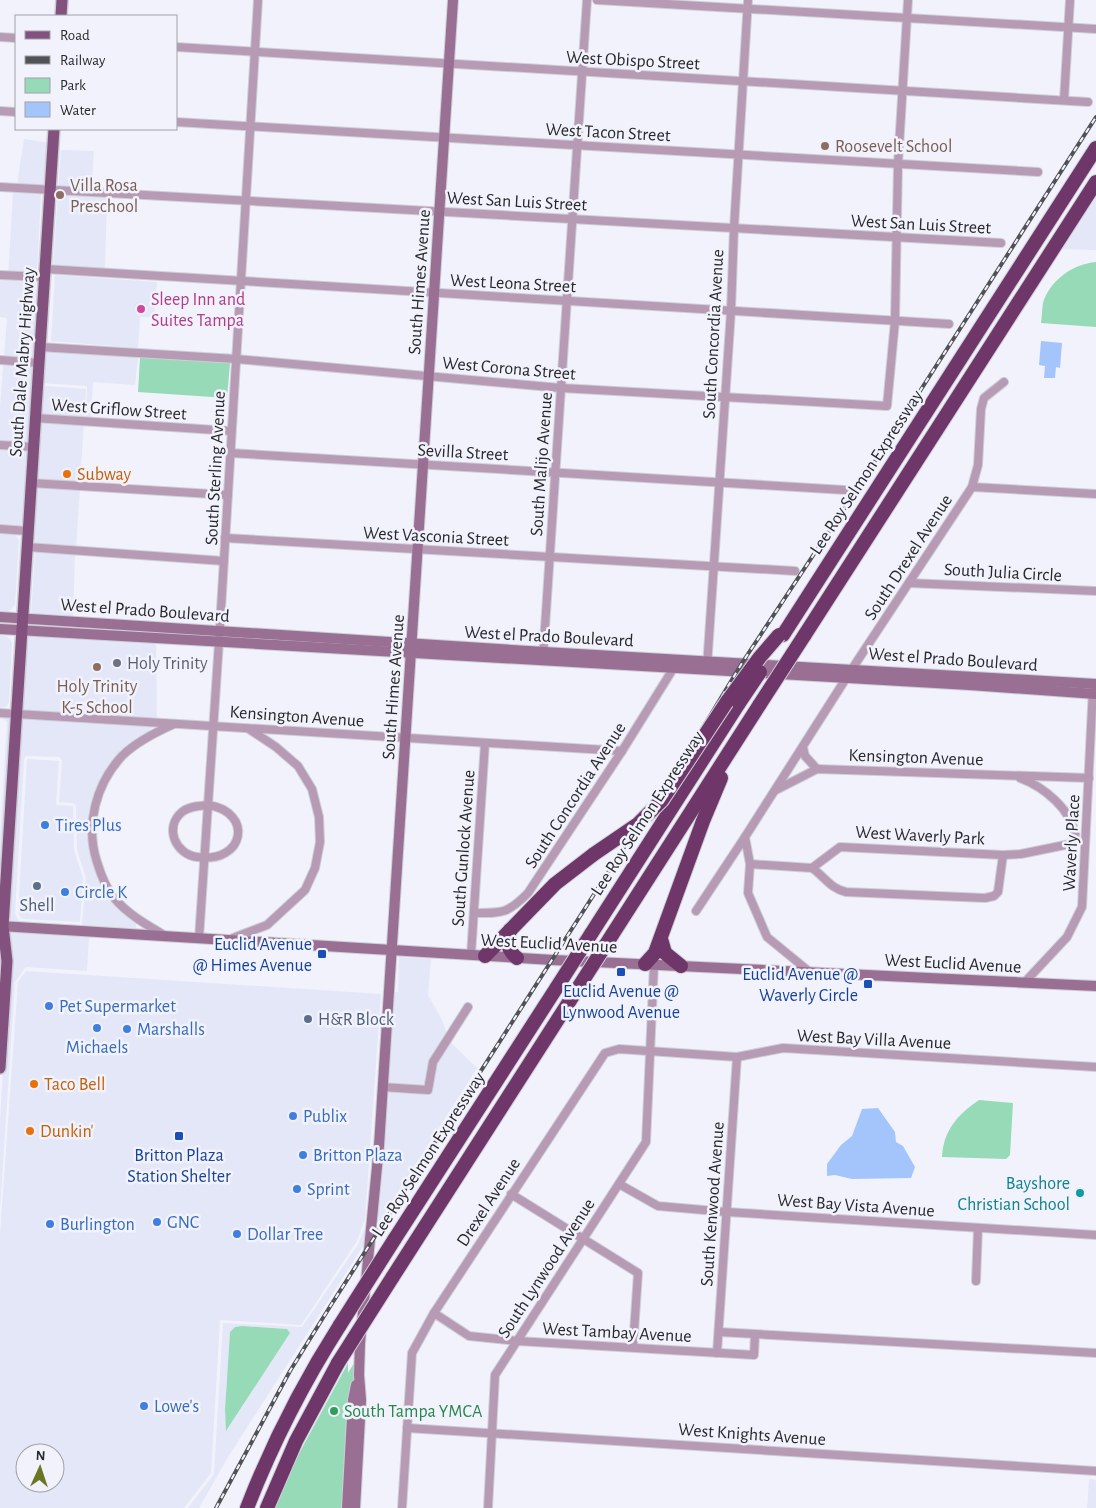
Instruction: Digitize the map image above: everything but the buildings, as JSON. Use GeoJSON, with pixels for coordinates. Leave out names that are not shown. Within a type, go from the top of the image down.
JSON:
{"type":"FeatureCollection","features":[{"type":"Feature","properties":{"kind":"highway","name":"Lee Roy Selmon Expressway"},"geometry":{"type":"LineString","coordinates":[[247,1508],[282,1428],[340,1325],[1096,148]]}},
{"type":"Feature","properties":{"kind":"highway","name":"Lee Roy Selmon Expressway"},"geometry":{"type":"LineString","coordinates":[[267,1508],[296,1441],[338,1363],[1096,182]]}},
{"type":"Feature","properties":{"kind":"highway"},"geometry":{"type":"LineString","coordinates":[[478,955],[510,930],[555,884],[638,824],[662,800],[726,703],[760,657],[783,633]]}},
{"type":"Feature","properties":{"kind":"highway"},"geometry":{"type":"LineString","coordinates":[[649,965],[661,939],[733,746]]}},
{"type":"Feature","properties":{"kind":"highway"},"geometry":{"type":"LineString","coordinates":[[510,930],[508,947],[517,958]]}},
{"type":"Feature","properties":{"kind":"highway"},"geometry":{"type":"LineString","coordinates":[[661,939],[665,953],[681,966]]}},
{"type":"Feature","properties":{"kind":"main road"},"geometry":{"type":"LineString","coordinates":[[61,15],[62,0]]}},
{"type":"Feature","properties":{"kind":"main road","name":"South Dale Mabry Highway"},"geometry":{"type":"LineString","coordinates":[[0,1068],[7,961],[1,929],[54,130]]}},
{"type":"Feature","properties":{"kind":"street","name":"South Sterling Avenue"},"geometry":{"type":"LineString","coordinates":[[199,938],[220,636],[258,0]]}},
{"type":"Feature","properties":{"kind":"street","name":"South Himes Avenue"},"geometry":{"type":"LineString","coordinates":[[355,1508],[361,1400],[359,1375],[360,1343],[379,1146],[453,0]]}},
{"type":"Feature","properties":{"kind":"street","name":"South Malijo Avenue"},"geometry":{"type":"LineString","coordinates":[[543,656],[587,0]]}},
{"type":"Feature","properties":{"kind":"street"},"geometry":{"type":"LineString","coordinates":[[596,0],[747,4],[907,18],[1096,29]]}},
{"type":"Feature","properties":{"kind":"street"},"geometry":{"type":"LineString","coordinates":[[895,321],[898,164],[908,0]]}},
{"type":"Feature","properties":{"kind":"street"},"geometry":{"type":"LineString","coordinates":[[1064,100],[1070,0]]}},
{"type":"Feature","properties":{"kind":"street","name":"South Concordia Avenue"},"geometry":{"type":"LineString","coordinates":[[707,665],[731,311],[747,4]]}},
{"type":"Feature","properties":{"kind":"street"},"geometry":{"type":"LineString","coordinates":[[0,37],[15,38]]}},
{"type":"Feature","properties":{"kind":"street","name":"West Obispo Street"},"geometry":{"type":"LineString","coordinates":[[178,48],[1088,102]]}},
{"type":"Feature","properties":{"kind":"street"},"geometry":{"type":"LineString","coordinates":[[0,111],[15,112]]}},
{"type":"Feature","properties":{"kind":"street","name":"West Tacon Street"},"geometry":{"type":"LineString","coordinates":[[178,122],[1038,172]]}},
{"type":"Feature","properties":{"kind":"street","name":"West San Luis Street"},"geometry":{"type":"LineString","coordinates":[[0,187],[1002,244]]}},
{"type":"Feature","properties":{"kind":"street","name":"West Leona Street"},"geometry":{"type":"LineString","coordinates":[[0,275],[45,273],[242,281],[949,324]]}},
{"type":"Feature","properties":{"kind":"street","name":"West Corona Street"},"geometry":{"type":"LineString","coordinates":[[40,347],[236,359],[561,388],[887,406],[895,321]]}},
{"type":"Feature","properties":{"kind":"street"},"geometry":{"type":"LineString","coordinates":[[0,360],[39,363]]}},
{"type":"Feature","properties":{"kind":"street","name":"South Drexel Avenue"},"geometry":{"type":"LineString","coordinates":[[745,837],[852,669],[972,487],[978,465],[981,409],[984,398],[1004,382]]}},
{"type":"Feature","properties":{"kind":"street","name":"West Griflow Street"},"geometry":{"type":"LineString","coordinates":[[36,418],[231,431]]}},
{"type":"Feature","properties":{"kind":"street"},"geometry":{"type":"LineString","coordinates":[[0,445],[34,447]]}},
{"type":"Feature","properties":{"kind":"street","name":"Sevilla Street"},"geometry":{"type":"LineString","coordinates":[[230,453],[845,490]]}},
{"type":"Feature","properties":{"kind":"street"},"geometry":{"type":"LineString","coordinates":[[31,483],[228,495]]}},
{"type":"Feature","properties":{"kind":"street"},"geometry":{"type":"LineString","coordinates":[[972,487],[1096,494]]}},
{"type":"Feature","properties":{"kind":"street"},"geometry":{"type":"LineString","coordinates":[[0,529],[28,531]]}},
{"type":"Feature","properties":{"kind":"street","name":"West Vasconia Street"},"geometry":{"type":"LineString","coordinates":[[225,538],[794,571]]}},
{"type":"Feature","properties":{"kind":"street"},"geometry":{"type":"LineString","coordinates":[[27,548],[224,561]]}},
{"type":"Feature","properties":{"kind":"street","name":"South Julia Circle"},"geometry":{"type":"LineString","coordinates":[[909,582],[1096,591]]}},
{"type":"Feature","properties":{"kind":"street","name":"West el Prado Boulevard"},"geometry":{"type":"LineString","coordinates":[[0,617],[145,632]]}},
{"type":"Feature","properties":{"kind":"street","name":"West el Prado Boulevard"},"geometry":{"type":"LineString","coordinates":[[0,629],[145,632],[674,664],[852,669],[1095,689]]}},
{"type":"Feature","properties":{"kind":"street","name":"South Concordia Avenue"},"geometry":{"type":"LineString","coordinates":[[474,913],[501,913],[511,909],[528,894],[622,751],[674,664]]}},
{"type":"Feature","properties":{"kind":"street","name":"West el Prado Boulevard"},"geometry":{"type":"LineString","coordinates":[[707,665],[846,679],[970,680]]}},
{"type":"Feature","properties":{"kind":"street","name":"Waverly Place"},"geometry":{"type":"LineString","coordinates":[[1024,983],[1067,937],[1082,907],[1095,689]]}},
{"type":"Feature","properties":{"kind":"street","name":"Kensington Avenue"},"geometry":{"type":"LineString","coordinates":[[0,713],[622,751]]}},
{"type":"Feature","properties":{"kind":"street"},"geometry":{"type":"LineString","coordinates":[[166,936],[131,914],[114,899],[101,876],[91,834],[98,796],[107,776],[123,755],[155,732],[176,724]]}},
{"type":"Feature","properties":{"kind":"street"},"geometry":{"type":"LineString","coordinates":[[227,940],[267,926],[305,890],[315,868],[320,842],[319,817],[312,789],[298,766],[276,747],[247,728]]}},
{"type":"Feature","properties":{"kind":"street","name":"South Gunlock Avenue"},"geometry":{"type":"LineString","coordinates":[[478,955],[474,913],[485,743]]}},
{"type":"Feature","properties":{"kind":"street"},"geometry":{"type":"LineString","coordinates":[[803,747],[805,756],[817,769]]}},
{"type":"Feature","properties":{"kind":"street","name":"Kensington Avenue"},"geometry":{"type":"LineString","coordinates":[[774,791],[817,769],[1089,778]]}},
{"type":"Feature","properties":{"kind":"street","name":"Kensington Avenue"},"geometry":{"type":"LineString","coordinates":[[1013,776],[1032,783],[1056,801],[1067,815],[1075,835]]}},
{"type":"Feature","properties":{"kind":"street"},"geometry":{"type":"LineString","coordinates":[[208,805],[226,811],[233,818],[237,827],[237,840],[234,847],[222,855],[196,857],[181,850],[174,839],[173,827],[183,811],[193,806],[208,805]]}},
{"type":"Feature","properties":{"kind":"street"},"geometry":{"type":"LineString","coordinates":[[1075,835],[1096,833]]}},
{"type":"Feature","properties":{"kind":"street","name":"West Waverly Park"},"geometry":{"type":"LineString","coordinates":[[812,868],[840,847],[1003,855],[1022,854],[1070,844],[1075,835]]}},
{"type":"Feature","properties":{"kind":"street"},"geometry":{"type":"LineString","coordinates":[[745,837],[750,864],[748,893],[767,937],[811,973]]}},
{"type":"Feature","properties":{"kind":"street"},"geometry":{"type":"LineString","coordinates":[[696,911],[745,837]]}},
{"type":"Feature","properties":{"kind":"street"},"geometry":{"type":"LineString","coordinates":[[750,864],[812,868],[824,876],[837,890],[846,892],[985,898],[994,896],[998,892],[1003,855]]}},
{"type":"Feature","properties":{"kind":"street","name":"West Euclid Avenue"},"geometry":{"type":"LineString","coordinates":[[1,929],[166,936],[649,965],[1096,986]]}},
{"type":"Feature","properties":{"kind":"street"},"geometry":{"type":"LineString","coordinates":[[649,965],[651,1052]]}},
{"type":"Feature","properties":{"kind":"street"},"geometry":{"type":"LineString","coordinates":[[382,1087],[428,1090],[433,1062],[468,1006]]}},
{"type":"Feature","properties":{"kind":"street","name":"West Bay Villa Avenue"},"geometry":{"type":"LineString","coordinates":[[651,1052],[737,1057],[783,1048],[1096,1067]]}},
{"type":"Feature","properties":{"kind":"street","name":"Drexel Avenue"},"geometry":{"type":"LineString","coordinates":[[402,1508],[412,1353],[434,1313],[605,1053],[619,1049],[651,1052]]}},
{"type":"Feature","properties":{"kind":"street","name":"South Lynwood Avenue"},"geometry":{"type":"LineString","coordinates":[[488,1508],[495,1375],[646,1142],[651,1052]]}},
{"type":"Feature","properties":{"kind":"street","name":"South Kenwood Avenue"},"geometry":{"type":"LineString","coordinates":[[717,1353],[737,1057]]}},
{"type":"Feature","properties":{"kind":"street","name":"West Bay Vista Avenue"},"geometry":{"type":"LineString","coordinates":[[619,1184],[658,1206],[1096,1235]]}},
{"type":"Feature","properties":{"kind":"street"},"geometry":{"type":"LineString","coordinates":[[511,1194],[638,1274],[633,1347]]}},
{"type":"Feature","properties":{"kind":"street"},"geometry":{"type":"LineString","coordinates":[[976,1281],[978,1228]]}},
{"type":"Feature","properties":{"kind":"street","name":"West Tambay Avenue"},"geometry":{"type":"LineString","coordinates":[[434,1313],[469,1336],[517,1341],[754,1355],[755,1335]]}},
{"type":"Feature","properties":{"kind":"street"},"geometry":{"type":"LineString","coordinates":[[719,1332],[1096,1353]]}},
{"type":"Feature","properties":{"kind":"street","name":"South Himes Avenue"},"geometry":{"type":"LineString","coordinates":[[347,1508],[353,1400],[359,1375]]}},
{"type":"Feature","properties":{"kind":"street","name":"West Knights Avenue"},"geometry":{"type":"LineString","coordinates":[[407,1428],[1096,1471]]}},
{"type":"Feature","properties":{"kind":"shaded area"},"geometry":{"type":"Polygon","coordinates":[[[24,139],[50,143],[47,186],[17,185],[24,139]]]}},
{"type":"Feature","properties":{"kind":"shaded area"},"geometry":{"type":"Polygon","coordinates":[[[61,150],[94,151],[91,196],[107,198],[105,269],[53,266],[61,150]]]}},
{"type":"Feature","properties":{"kind":"shaded area"},"geometry":{"type":"Polygon","coordinates":[[[13,192],[41,194],[28,438],[26,442],[0,441],[0,407],[7,318],[0,317],[0,277],[8,277],[13,192]]]}},
{"type":"Feature","properties":{"kind":"shaded area"},"geometry":{"type":"Polygon","coordinates":[[[1096,192],[1096,250],[1059,249],[1096,192]]]}},
{"type":"Feature","properties":{"kind":"shaded area"},"geometry":{"type":"Polygon","coordinates":[[[55,275],[157,282],[154,317],[140,317],[138,348],[51,341],[55,275]]]}},
{"type":"Feature","properties":{"kind":"shaded area"},"geometry":{"type":"Polygon","coordinates":[[[43,351],[138,357],[135,385],[93,382],[91,418],[86,418],[87,386],[42,383],[43,351]]]}},
{"type":"Feature","properties":{"kind":"shaded area"},"geometry":{"type":"Polygon","coordinates":[[[44,386],[86,389],[80,483],[38,479],[44,386]]]}},
{"type":"Feature","properties":{"kind":"shaded area"},"geometry":{"type":"Polygon","coordinates":[[[0,449],[26,452],[22,521],[20,526],[0,527],[0,449]]]}},
{"type":"Feature","properties":{"kind":"shaded area"},"geometry":{"type":"Polygon","coordinates":[[[37,487],[80,489],[76,548],[35,544],[37,487]]]}},
{"type":"Feature","properties":{"kind":"shaded area"},"geometry":{"type":"Polygon","coordinates":[[[0,532],[15,534],[19,540],[15,605],[6,614],[0,614],[0,532]]]}},
{"type":"Feature","properties":{"kind":"shaded area"},"geometry":{"type":"Polygon","coordinates":[[[35,552],[75,554],[73,618],[31,616],[35,552]]]}},
{"type":"Feature","properties":{"kind":"shaded area"},"geometry":{"type":"Polygon","coordinates":[[[0,634],[9,638],[12,643],[9,702],[7,706],[0,709],[0,634]]]}},
{"type":"Feature","properties":{"kind":"shaded area"},"geometry":{"type":"Polygon","coordinates":[[[24,634],[156,642],[157,719],[19,710],[24,634]]]}},
{"type":"Feature","properties":{"kind":"shaded area"},"geometry":{"type":"Polygon","coordinates":[[[0,717],[12,717],[0,914],[0,838],[7,722],[4,719],[0,719],[0,717]]]}},
{"type":"Feature","properties":{"kind":"shaded area"},"geometry":{"type":"Polygon","coordinates":[[[19,718],[154,726],[121,753],[104,774],[95,795],[88,834],[92,857],[104,889],[112,901],[136,922],[136,931],[6,923],[19,718]],[[26,756],[24,759],[15,914],[19,921],[24,922],[82,925],[86,878],[77,850],[76,805],[59,802],[62,760],[59,757],[26,756]]]}},
{"type":"Feature","properties":{"kind":"shaded area"},"geometry":{"type":"Polygon","coordinates":[[[27,759],[59,761],[56,805],[73,806],[74,850],[83,878],[80,922],[24,919],[21,918],[18,912],[27,759]]]}},
{"type":"Feature","properties":{"kind":"shaded area"},"geometry":{"type":"Polygon","coordinates":[[[6,930],[89,935],[87,971],[26,967],[15,982],[0,1209],[0,1120],[10,961],[6,930]]]}},
{"type":"Feature","properties":{"kind":"shaded area"},"geometry":{"type":"Polygon","coordinates":[[[399,957],[431,959],[428,995],[442,1020],[447,1034],[426,1086],[386,1083],[391,992],[398,992],[399,957]]]}},
{"type":"Feature","properties":{"kind":"shaded area"},"geometry":{"type":"Polygon","coordinates":[[[26,971],[381,994],[365,1219],[357,1241],[301,1325],[220,1320],[211,1473],[184,1508],[0,1508],[0,1234],[18,982],[26,971]]]}},
{"type":"Feature","properties":{"kind":"shaded area"},"geometry":{"type":"Polygon","coordinates":[[[382,991],[385,991],[367,1240],[228,1457],[199,1508],[188,1508],[214,1474],[223,1323],[302,1327],[359,1243],[368,1219],[384,994],[382,991]],[[242,1326],[235,1327],[230,1332],[225,1410],[227,1430],[290,1333],[287,1329],[242,1326]]]}},
{"type":"Feature","properties":{"kind":"shaded area"},"geometry":{"type":"Polygon","coordinates":[[[450,1042],[477,1068],[375,1228],[385,1091],[428,1094],[432,1091],[436,1064],[450,1042]]]}},
{"type":"Feature","properties":{"kind":"shaded area"},"geometry":{"type":"Polygon","coordinates":[[[1089,1479],[1096,1480],[1096,1508],[1087,1508],[1089,1479]]]}},
{"type":"Feature","properties":{"kind":"green space"},"geometry":{"type":"Polygon","coordinates":[[[1096,262],[1096,327],[1041,323],[1043,303],[1046,295],[1057,280],[1079,266],[1096,262]]]}},
{"type":"Feature","properties":{"kind":"green space"},"geometry":{"type":"Polygon","coordinates":[[[140,357],[230,363],[227,398],[138,392],[140,357]]]}},
{"type":"Feature","properties":{"kind":"green space"},"geometry":{"type":"Polygon","coordinates":[[[979,1100],[1013,1103],[1010,1155],[1006,1159],[942,1157],[945,1139],[953,1124],[964,1111],[979,1100]]]}},
{"type":"Feature","properties":{"kind":"green space"},"geometry":{"type":"Polygon","coordinates":[[[235,1327],[287,1329],[290,1333],[226,1431],[225,1410],[230,1332],[235,1327]]]}},
{"type":"Feature","properties":{"kind":"green space","name":"South Tampa YMCA"},"geometry":{"type":"Polygon","coordinates":[[[356,1360],[356,1374],[350,1400],[344,1508],[274,1508],[295,1461],[348,1363],[348,1373],[356,1360]]]}},
{"type":"Feature","properties":{"kind":"water"},"geometry":{"type":"Polygon","coordinates":[[[1041,341],[1062,343],[1060,368],[1056,367],[1055,378],[1044,378],[1045,366],[1039,365],[1041,341]]]}},
{"type":"Feature","properties":{"kind":"water"},"geometry":{"type":"Polygon","coordinates":[[[878,1108],[895,1132],[896,1142],[903,1146],[915,1167],[911,1178],[852,1179],[835,1175],[827,1176],[827,1164],[841,1145],[852,1136],[862,1109],[878,1108]]]}},
{"type":"Feature","properties":{"kind":"railway"},"geometry":{"type":"LineString","coordinates":[[216,1508],[290,1371],[331,1305],[648,810],[678,769],[742,663],[859,486],[1096,117]]}},
{"type":"Feature","properties":{"kind":"place","name":"Roosevelt School"},"geometry":{"type":"Point","coordinates":[825,146]}},
{"type":"Feature","properties":{"kind":"place","name":"Villa Rosa Preschool"},"geometry":{"type":"Point","coordinates":[60,195]}},
{"type":"Feature","properties":{"kind":"place","name":"Sleep Inn and Suites Tampa"},"geometry":{"type":"Point","coordinates":[141,309]}},
{"type":"Feature","properties":{"kind":"place","name":"Subway"},"geometry":{"type":"Point","coordinates":[67,474]}},
{"type":"Feature","properties":{"kind":"place","name":"Holy Trinity"},"geometry":{"type":"Point","coordinates":[117,663]}},
{"type":"Feature","properties":{"kind":"place","name":"Holy Trinity K-5 School"},"geometry":{"type":"Point","coordinates":[97,667]}},
{"type":"Feature","properties":{"kind":"place","name":"Tires Plus"},"geometry":{"type":"Point","coordinates":[45,825]}},
{"type":"Feature","properties":{"kind":"place","name":"Shell"},"geometry":{"type":"Point","coordinates":[37,886]}},
{"type":"Feature","properties":{"kind":"place","name":"Circle K"},"geometry":{"type":"Point","coordinates":[65,892]}},
{"type":"Feature","properties":{"kind":"place","name":"Euclid Avenue @ Himes Avenue"},"geometry":{"type":"Point","coordinates":[322,954]}},
{"type":"Feature","properties":{"kind":"place","name":"Euclid Avenue @ Lynwood Avenue"},"geometry":{"type":"Point","coordinates":[621,972]}},
{"type":"Feature","properties":{"kind":"place","name":"Euclid Avenue @ Waverly Circle"},"geometry":{"type":"Point","coordinates":[868,984]}},
{"type":"Feature","properties":{"kind":"place","name":"Pet Supermarket"},"geometry":{"type":"Point","coordinates":[49,1006]}},
{"type":"Feature","properties":{"kind":"place","name":"H&R Block"},"geometry":{"type":"Point","coordinates":[308,1019]}},
{"type":"Feature","properties":{"kind":"place","name":"Michaels"},"geometry":{"type":"Point","coordinates":[97,1028]}},
{"type":"Feature","properties":{"kind":"place","name":"Marshalls"},"geometry":{"type":"Point","coordinates":[127,1029]}},
{"type":"Feature","properties":{"kind":"place","name":"Taco Bell"},"geometry":{"type":"Point","coordinates":[34,1084]}},
{"type":"Feature","properties":{"kind":"place","name":"Publix"},"geometry":{"type":"Point","coordinates":[293,1116]}},
{"type":"Feature","properties":{"kind":"place","name":"Dunkin'"},"geometry":{"type":"Point","coordinates":[30,1131]}},
{"type":"Feature","properties":{"kind":"place","name":"Britton Plaza Station Shelter"},"geometry":{"type":"Point","coordinates":[179,1136]}},
{"type":"Feature","properties":{"kind":"place","name":"Britton Plaza"},"geometry":{"type":"Point","coordinates":[303,1155]}},
{"type":"Feature","properties":{"kind":"place","name":"Sprint"},"geometry":{"type":"Point","coordinates":[297,1189]}},
{"type":"Feature","properties":{"kind":"place","name":"Bayshore Christian School"},"geometry":{"type":"Point","coordinates":[1080,1193]}},
{"type":"Feature","properties":{"kind":"place","name":"GNC"},"geometry":{"type":"Point","coordinates":[157,1222]}},
{"type":"Feature","properties":{"kind":"place","name":"Burlington"},"geometry":{"type":"Point","coordinates":[50,1224]}},
{"type":"Feature","properties":{"kind":"place","name":"Dollar Tree"},"geometry":{"type":"Point","coordinates":[237,1234]}},
{"type":"Feature","properties":{"kind":"place","name":"Lowe's"},"geometry":{"type":"Point","coordinates":[144,1406]}},
{"type":"Feature","properties":{"kind":"place","name":"South Tampa YMCA"},"geometry":{"type":"Point","coordinates":[334,1411]}}]}
